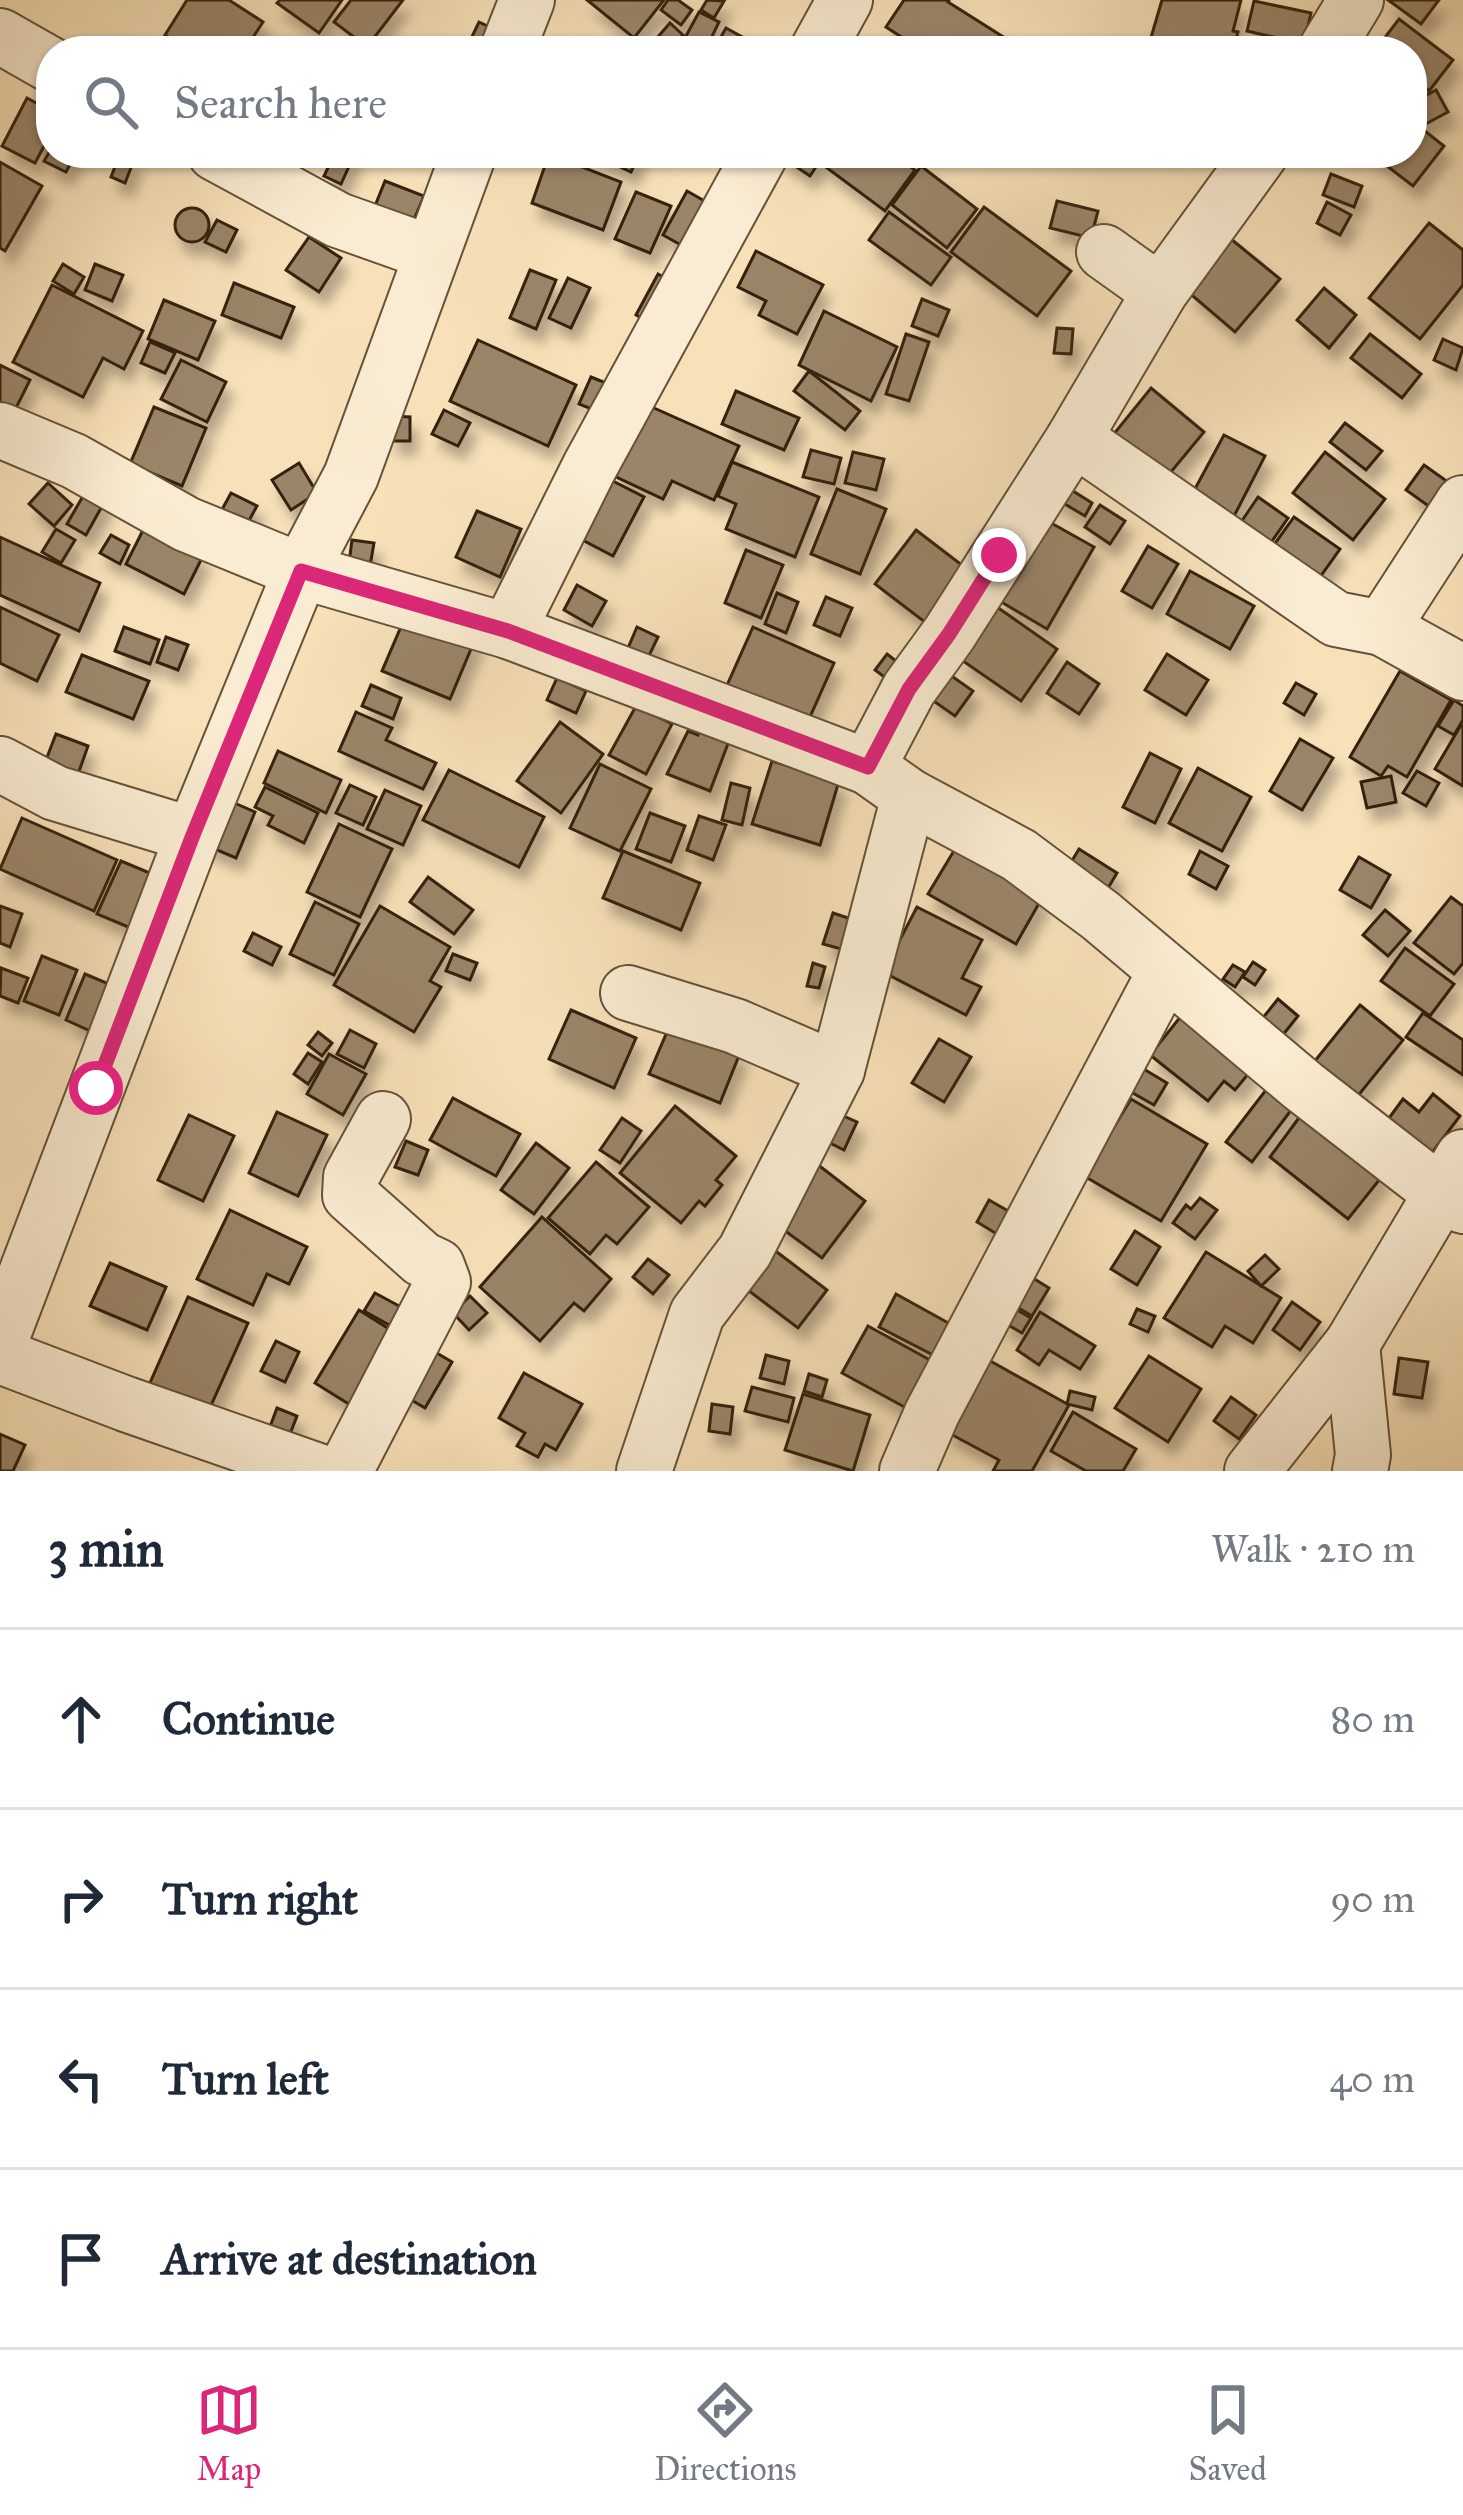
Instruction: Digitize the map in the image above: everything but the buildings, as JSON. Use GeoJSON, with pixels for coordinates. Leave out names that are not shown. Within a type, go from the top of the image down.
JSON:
{"type":"FeatureCollection","features":[{"type":"Feature","properties":{"kind":"street"},"geometry":{"type":"LineString","coordinates":[[514,36],[527,0]]}},
{"type":"Feature","properties":{"kind":"street"},"geometry":{"type":"LineString","coordinates":[[825,36],[845,0]]}},
{"type":"Feature","properties":{"kind":"street"},"geometry":{"type":"LineString","coordinates":[[1333,36],[1356,0]]}},
{"type":"Feature","properties":{"kind":"street"},"geometry":{"type":"LineString","coordinates":[[0,36],[36,56]]}},
{"type":"Feature","properties":{"kind":"street"},"geometry":{"type":"LineString","coordinates":[[243,168],[338,220],[431,254]]}},
{"type":"Feature","properties":{"kind":"street"},"geometry":{"type":"LineString","coordinates":[[0,1342],[193,835],[301,571],[351,476],[463,168]]}},
{"type":"Feature","properties":{"kind":"street"},"geometry":{"type":"LineString","coordinates":[[508,631],[589,468],[753,168]]}},
{"type":"Feature","properties":{"kind":"street"},"geometry":{"type":"LineString","coordinates":[[644,1471],[697,1314],[745,1251],[837,1070],[909,689],[1074,438],[1160,292],[1250,168]]}},
{"type":"Feature","properties":{"kind":"street"},"geometry":{"type":"LineString","coordinates":[[1104,252],[1160,292]]}},
{"type":"Feature","properties":{"kind":"street"},"geometry":{"type":"LineString","coordinates":[[0,430],[74,461],[186,524],[301,571],[508,631],[889,782],[1019,855],[1100,916],[1303,1086],[1456,1185],[1352,1344],[1252,1471]]}},
{"type":"Feature","properties":{"kind":"street"},"geometry":{"type":"LineString","coordinates":[[1074,438],[1336,619],[1382,628],[1463,674]]}},
{"type":"Feature","properties":{"kind":"street"},"geometry":{"type":"LineString","coordinates":[[1382,628],[1463,502]]}},
{"type":"Feature","properties":{"kind":"street"},"geometry":{"type":"LineString","coordinates":[[0,764],[55,793],[193,835]]}},
{"type":"Feature","properties":{"kind":"street"},"geometry":{"type":"LineString","coordinates":[[907,1471],[932,1413],[1165,972]]}},
{"type":"Feature","properties":{"kind":"street"},"geometry":{"type":"LineString","coordinates":[[628,993],[735,1026],[837,1070]]}},
{"type":"Feature","properties":{"kind":"street"},"geometry":{"type":"LineString","coordinates":[[345,1471],[443,1282],[437,1266],[422,1259],[350,1195],[351,1178],[383,1119]]}},
{"type":"Feature","properties":{"kind":"street"},"geometry":{"type":"LineString","coordinates":[[1352,1344],[1363,1455],[1360,1471]]}},
{"type":"Feature","properties":{"kind":"street"},"geometry":{"type":"LineString","coordinates":[[0,1356],[318,1471]]}},
{"type":"Feature","properties":{"kind":"route"},"geometry":{"type":"LineString","coordinates":[[96,1088],[301,571],[508,631],[868,767],[909,689],[999,555]]}}]}
